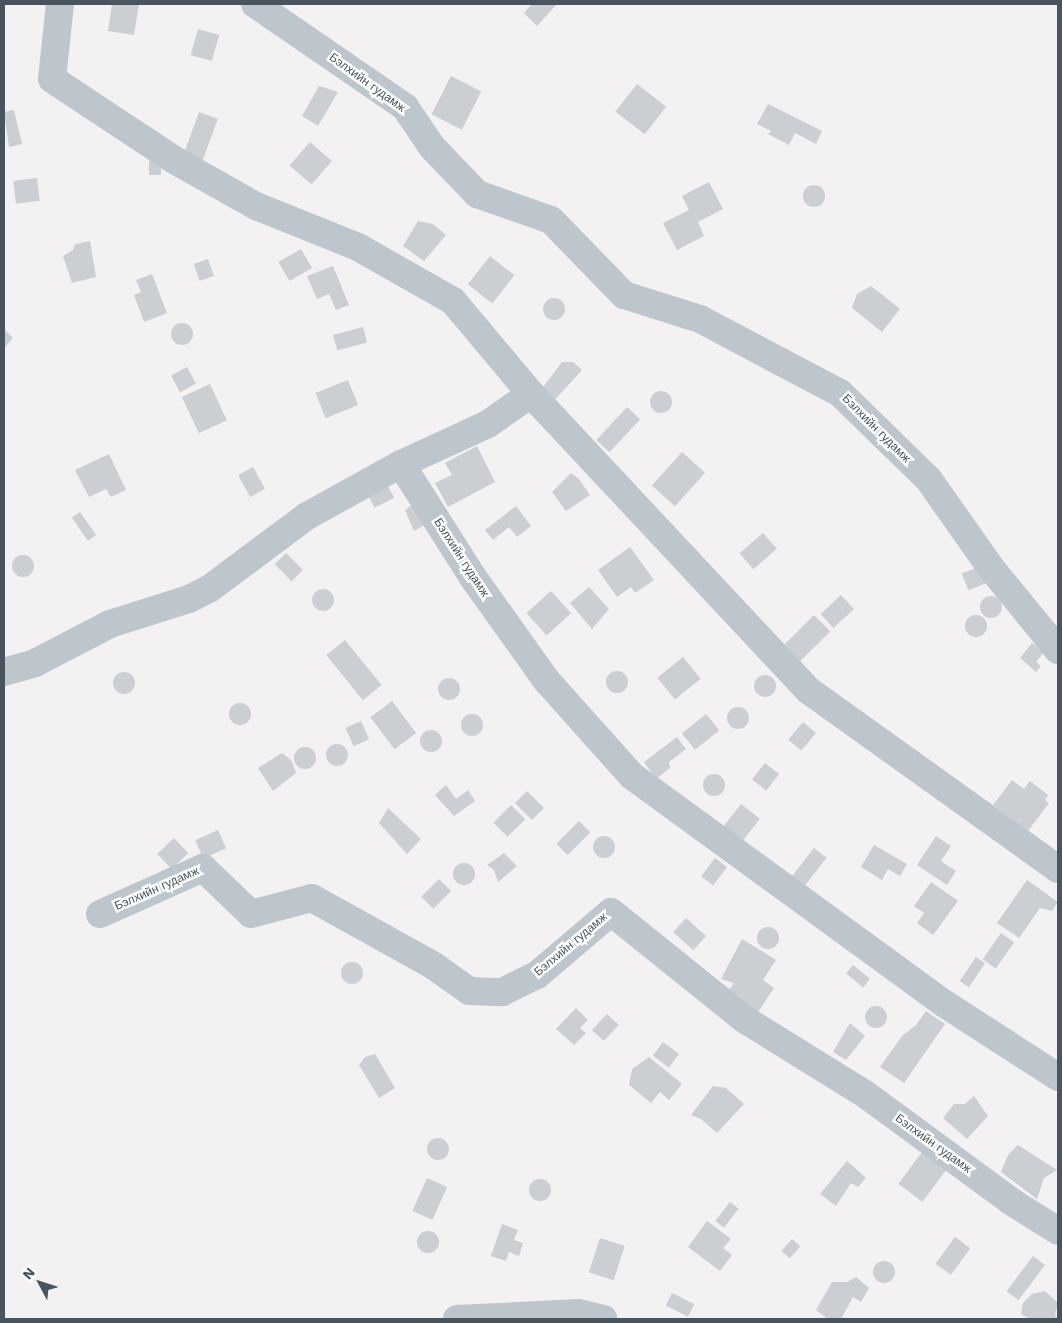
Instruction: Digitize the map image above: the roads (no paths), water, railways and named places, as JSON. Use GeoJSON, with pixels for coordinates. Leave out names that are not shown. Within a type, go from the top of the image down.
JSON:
{"type":"FeatureCollection","features":[{"type":"Feature","properties":{"kind":"street"},"geometry":{"type":"LineString","coordinates":[[60,4],[52,79],[176,161],[256,206],[358,247],[453,301],[531,394],[808,692],[1058,869]]}},
{"type":"Feature","properties":{"kind":"street","name":"Бэлхийн гудамж"},"geometry":{"type":"LineString","coordinates":[[256,4],[405,107],[432,147],[477,194],[551,220],[624,295],[700,319],[840,393],[928,480],[991,568],[1058,650]]}},
{"type":"Feature","properties":{"kind":"street"},"geometry":{"type":"LineString","coordinates":[[4,672],[35,663],[110,624],[189,599],[209,589],[307,516],[401,464],[488,424],[531,394]]}},
{"type":"Feature","properties":{"kind":"street","name":"Бэлхийн гудамж"},"geometry":{"type":"LineString","coordinates":[[401,464],[472,576],[547,682],[632,776],[945,1004],[1058,1077]]}},
{"type":"Feature","properties":{"kind":"street","name":"Бэлхийн гудамж"},"geometry":{"type":"LineString","coordinates":[[100,914],[202,868],[251,914],[312,898],[434,966],[469,990],[502,992],[537,975],[610,912],[744,1019],[865,1094],[1012,1202],[1058,1231]]}},
{"type":"Feature","properties":{"kind":"street"},"geometry":{"type":"LineString","coordinates":[[457,1319],[578,1313],[603,1319]]}}]}
